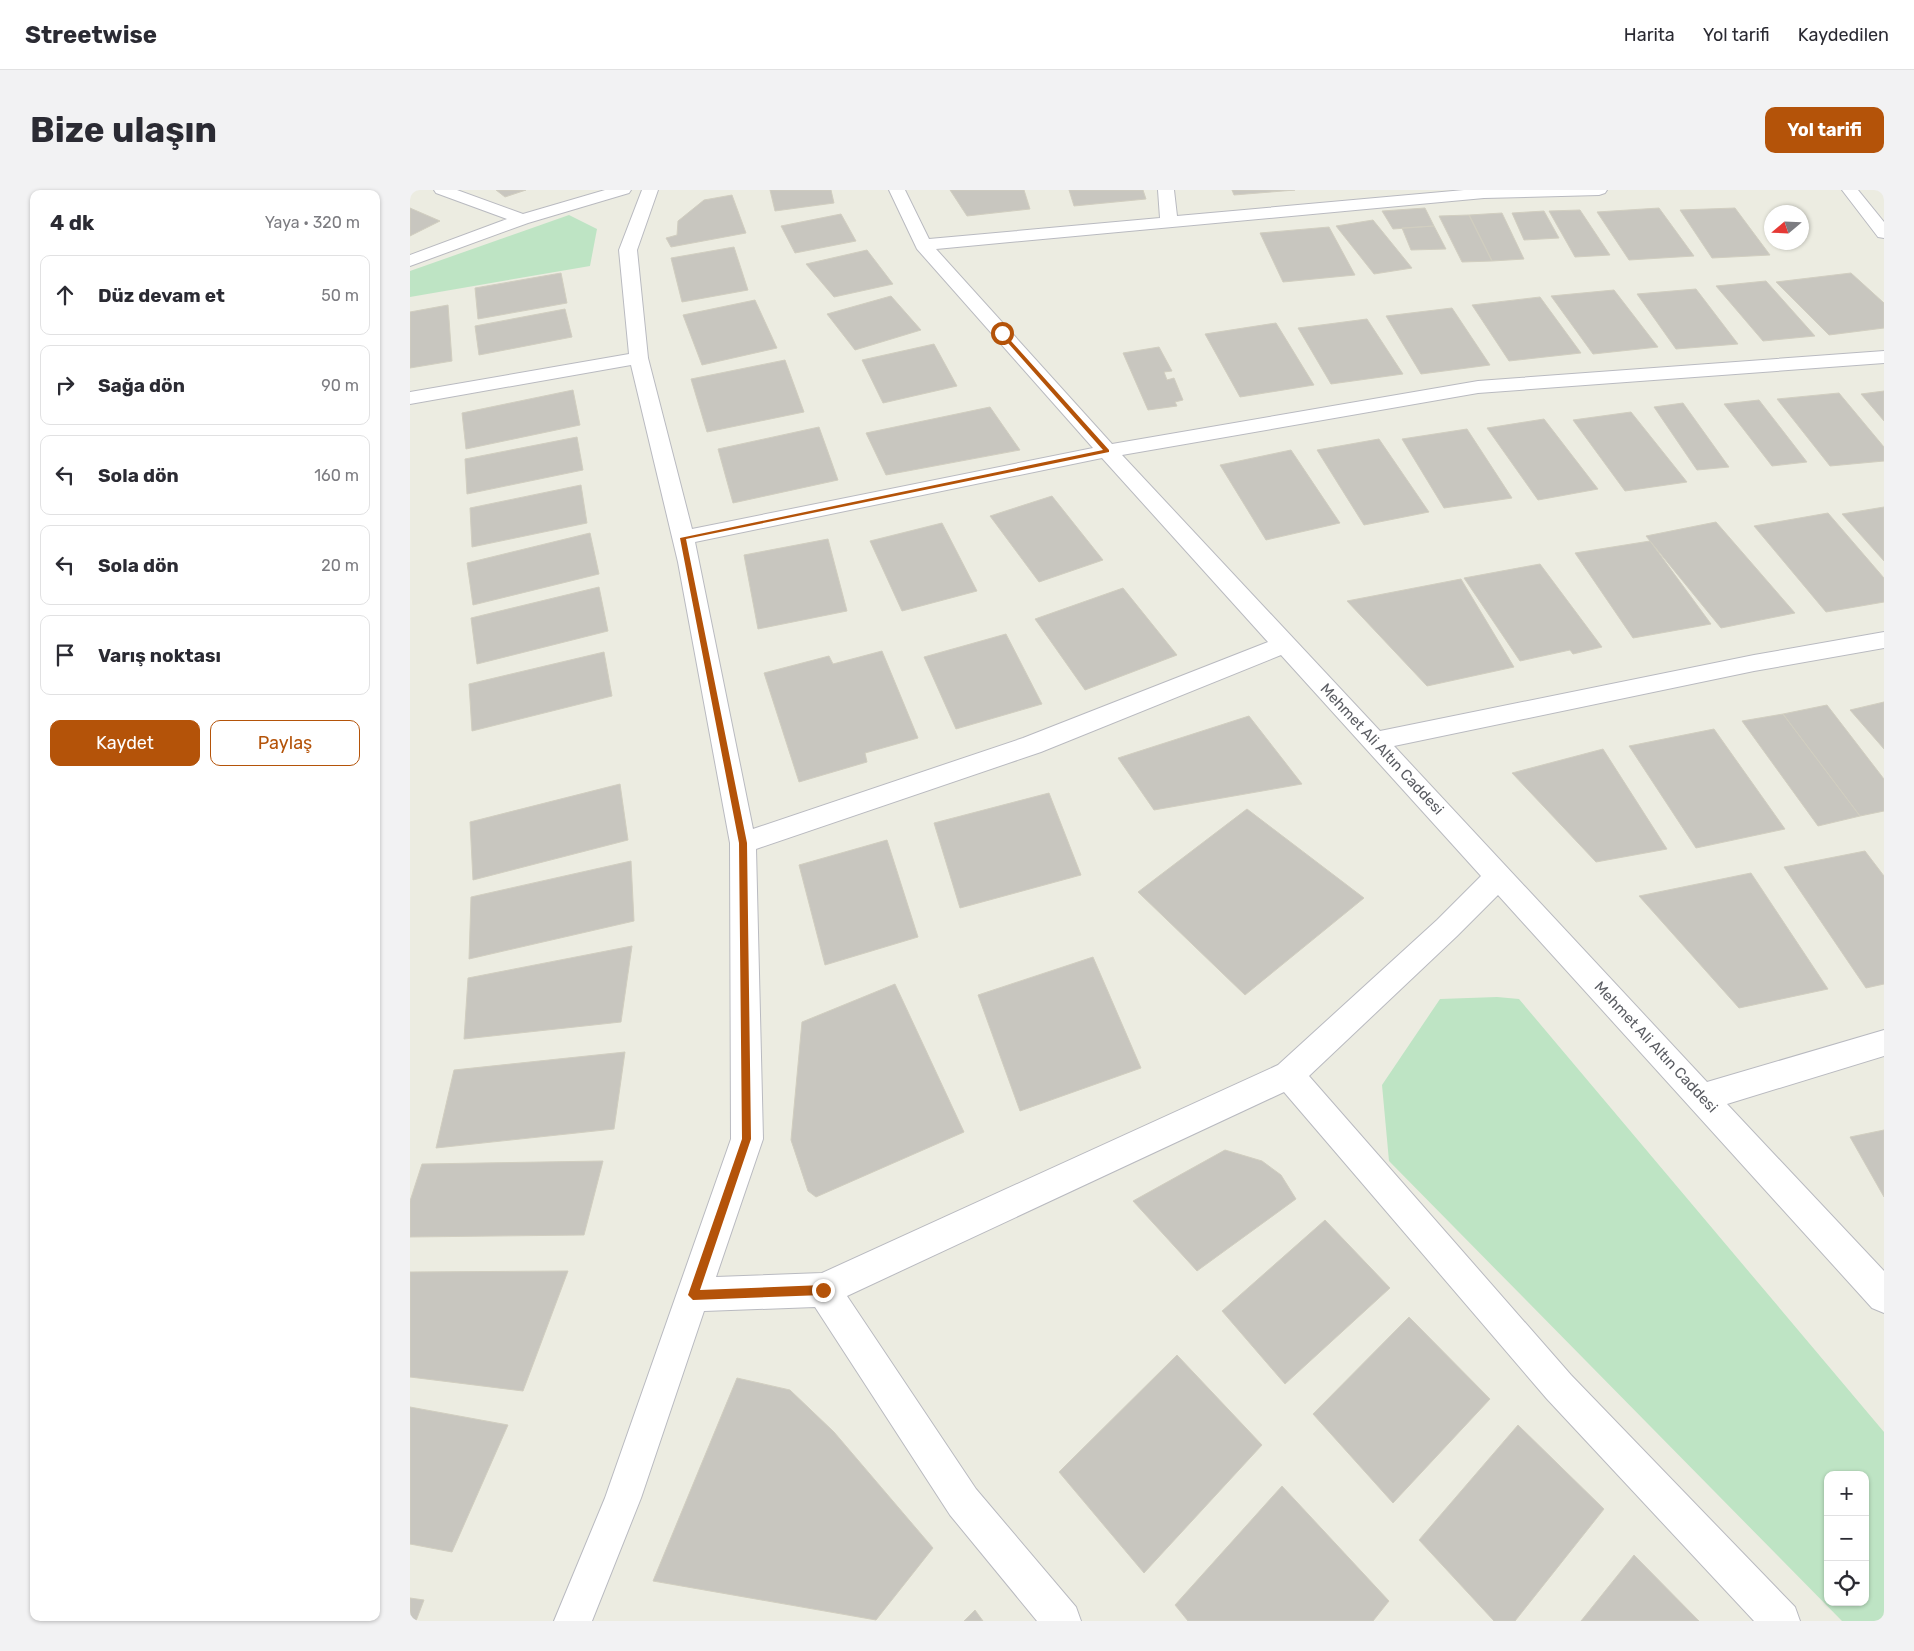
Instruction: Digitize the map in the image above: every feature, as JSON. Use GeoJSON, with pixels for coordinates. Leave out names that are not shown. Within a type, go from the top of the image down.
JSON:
{"type":"FeatureCollection","features":[{"type":"Feature","properties":{"kind":"street"},"geometry":{"type":"LineString","coordinates":[[442,190],[522,219]]}},
{"type":"Feature","properties":{"kind":"street"},"geometry":{"type":"LineString","coordinates":[[410,261],[522,219],[623,190]]}},
{"type":"Feature","properties":{"kind":"street"},"geometry":{"type":"LineString","coordinates":[[573,1621],[623,1498],[747,1139],[743,843],[683,538],[639,358],[628,250],[650,190]]}},
{"type":"Feature","properties":{"kind":"street","name":"Mehmet Ali Altın Caddesi"},"geometry":{"type":"LineString","coordinates":[[897,190],[923,245],[1107,451],[1376,741],[1884,1296]]}},
{"type":"Feature","properties":{"kind":"street"},"geometry":{"type":"LineString","coordinates":[[1166,190],[1169,223]]}},
{"type":"Feature","properties":{"kind":"street"},"geometry":{"type":"LineString","coordinates":[[923,245],[1483,192],[1599,190]]}},
{"type":"Feature","properties":{"kind":"street"},"geometry":{"type":"LineString","coordinates":[[1850,190],[1884,233]]}},
{"type":"Feature","properties":{"kind":"street"},"geometry":{"type":"LineString","coordinates":[[683,538],[1107,451],[1478,387],[1884,357]]}},
{"type":"Feature","properties":{"kind":"street"},"geometry":{"type":"LineString","coordinates":[[410,398],[639,358]]}},
{"type":"Feature","properties":{"kind":"street"},"geometry":{"type":"LineString","coordinates":[[1376,741],[1754,662],[1884,640]]}},
{"type":"Feature","properties":{"kind":"street"},"geometry":{"type":"LineString","coordinates":[[743,843],[1032,745],[1285,644]]}},
{"type":"Feature","properties":{"kind":"street"},"geometry":{"type":"LineString","coordinates":[[693,1295],[823,1290],[1288,1075],[1447,928],[1499,876]]}},
{"type":"Feature","properties":{"kind":"street"},"geometry":{"type":"LineString","coordinates":[[1703,1097],[1884,1043]]}},
{"type":"Feature","properties":{"kind":"street"},"geometry":{"type":"LineString","coordinates":[[1288,1075],[1559,1387],[1781,1621]]}},
{"type":"Feature","properties":{"kind":"street"},"geometry":{"type":"LineString","coordinates":[[823,1290],[963,1502],[1062,1621]]}},
{"type":"Feature","properties":{"kind":"green space"},"geometry":{"type":"Polygon","coordinates":[[[569,215],[597,229],[590,266],[410,297],[410,271],[569,215]]]}},
{"type":"Feature","properties":{"kind":"green space"},"geometry":{"type":"Polygon","coordinates":[[[1497,997],[1519,999],[1884,1432],[1884,1621],[1842,1621],[1827,1606],[1869,1606],[1869,1471],[1824,1471],[1824,1603],[1389,1161],[1382,1085],[1440,999],[1497,997]]]}},
{"type":"Feature","properties":{"kind":"building"},"geometry":{"type":"Polygon","coordinates":[[[496,190],[526,190],[505,197],[496,190]]]}},
{"type":"Feature","properties":{"kind":"building"},"geometry":{"type":"Polygon","coordinates":[[[770,190],[831,190],[834,203],[775,211],[770,190]]]}},
{"type":"Feature","properties":{"kind":"building"},"geometry":{"type":"Polygon","coordinates":[[[950,190],[1024,190],[1030,209],[967,216],[950,190]]]}},
{"type":"Feature","properties":{"kind":"building"},"geometry":{"type":"Polygon","coordinates":[[[1069,190],[1143,190],[1146,199],[1074,206],[1069,190]]]}},
{"type":"Feature","properties":{"kind":"building"},"geometry":{"type":"Polygon","coordinates":[[[1232,190],[1295,190],[1234,195],[1232,190]]]}},
{"type":"Feature","properties":{"kind":"building"},"geometry":{"type":"Polygon","coordinates":[[[732,195],[746,233],[671,247],[666,238],[677,235],[678,221],[704,200],[732,195]]]}},
{"type":"Feature","properties":{"kind":"building"},"geometry":{"type":"Polygon","coordinates":[[[410,208],[440,221],[410,236],[410,208]]]}},
{"type":"Feature","properties":{"kind":"building"},"geometry":{"type":"Polygon","coordinates":[[[1425,208],[1434,226],[1393,229],[1382,211],[1425,208]]]}},
{"type":"Feature","properties":{"kind":"building"},"geometry":{"type":"Polygon","coordinates":[[[1659,208],[1694,256],[1629,260],[1597,212],[1659,208]]]}},
{"type":"Feature","properties":{"kind":"building"},"geometry":{"type":"Polygon","coordinates":[[[1735,208],[1764,247],[1764,250],[1770,255],[1712,258],[1680,210],[1735,208]]]}},
{"type":"Feature","properties":{"kind":"building"},"geometry":{"type":"Polygon","coordinates":[[[1580,210],[1610,255],[1575,257],[1549,211],[1580,210]]]}},
{"type":"Feature","properties":{"kind":"building"},"geometry":{"type":"Polygon","coordinates":[[[1544,211],[1559,238],[1524,240],[1512,213],[1544,211]]]}},
{"type":"Feature","properties":{"kind":"building"},"geometry":{"type":"Polygon","coordinates":[[[1502,213],[1524,259],[1492,261],[1469,215],[1502,213]]]}},
{"type":"Feature","properties":{"kind":"building"},"geometry":{"type":"Polygon","coordinates":[[[841,214],[856,241],[795,253],[781,226],[841,214]]]}},
{"type":"Feature","properties":{"kind":"building"},"geometry":{"type":"Polygon","coordinates":[[[1469,215],[1492,261],[1462,262],[1439,216],[1469,215]]]}},
{"type":"Feature","properties":{"kind":"building"},"geometry":{"type":"Polygon","coordinates":[[[1373,220],[1412,268],[1374,274],[1336,226],[1373,220]]]}},
{"type":"Feature","properties":{"kind":"building"},"geometry":{"type":"Polygon","coordinates":[[[1434,226],[1446,249],[1411,250],[1402,228],[1434,226]]]}},
{"type":"Feature","properties":{"kind":"building"},"geometry":{"type":"Polygon","coordinates":[[[1329,227],[1355,275],[1283,282],[1260,233],[1329,227]]]}},
{"type":"Feature","properties":{"kind":"building"},"geometry":{"type":"Polygon","coordinates":[[[734,247],[748,290],[682,302],[671,258],[734,247]]]}},
{"type":"Feature","properties":{"kind":"building"},"geometry":{"type":"Polygon","coordinates":[[[867,250],[893,284],[834,297],[806,264],[867,250]]]}},
{"type":"Feature","properties":{"kind":"building"},"geometry":{"type":"Polygon","coordinates":[[[561,273],[567,303],[478,319],[475,288],[561,273]]]}},
{"type":"Feature","properties":{"kind":"building"},"geometry":{"type":"Polygon","coordinates":[[[1851,273],[1884,303],[1884,328],[1829,335],[1776,282],[1851,273]]]}},
{"type":"Feature","properties":{"kind":"building"},"geometry":{"type":"Polygon","coordinates":[[[1766,281],[1815,336],[1763,341],[1716,286],[1766,281]]]}},
{"type":"Feature","properties":{"kind":"building"},"geometry":{"type":"Polygon","coordinates":[[[1696,289],[1738,344],[1676,349],[1637,294],[1696,289]]]}},
{"type":"Feature","properties":{"kind":"building"},"geometry":{"type":"Polygon","coordinates":[[[1614,290],[1658,347],[1593,354],[1551,296],[1614,290]]]}},
{"type":"Feature","properties":{"kind":"building"},"geometry":{"type":"Polygon","coordinates":[[[891,296],[921,330],[855,350],[827,314],[891,296]]]}},
{"type":"Feature","properties":{"kind":"building"},"geometry":{"type":"Polygon","coordinates":[[[1540,297],[1581,353],[1509,361],[1472,305],[1540,297]]]}},
{"type":"Feature","properties":{"kind":"building"},"geometry":{"type":"Polygon","coordinates":[[[755,300],[777,348],[702,365],[683,315],[755,300]]]}},
{"type":"Feature","properties":{"kind":"building"},"geometry":{"type":"Polygon","coordinates":[[[448,305],[452,361],[410,368],[410,312],[448,305]]]}},
{"type":"Feature","properties":{"kind":"building"},"geometry":{"type":"Polygon","coordinates":[[[1452,308],[1490,365],[1421,374],[1386,316],[1452,308]]]}},
{"type":"Feature","properties":{"kind":"building"},"geometry":{"type":"Polygon","coordinates":[[[565,309],[572,337],[479,355],[475,326],[565,309]]]}},
{"type":"Feature","properties":{"kind":"building"},"geometry":{"type":"Polygon","coordinates":[[[1367,319],[1403,374],[1331,384],[1298,328],[1367,319]]]}},
{"type":"Feature","properties":{"kind":"building"},"geometry":{"type":"Polygon","coordinates":[[[1276,323],[1314,385],[1240,397],[1205,334],[1276,323]]]}},
{"type":"Feature","properties":{"kind":"building"},"geometry":{"type":"Polygon","coordinates":[[[934,344],[957,386],[883,403],[862,360],[934,344]]]}},
{"type":"Feature","properties":{"kind":"building"},"geometry":{"type":"Polygon","coordinates":[[[1159,347],[1172,371],[1164,372],[1167,380],[1174,378],[1183,400],[1175,402],[1177,406],[1148,410],[1123,353],[1159,347]]]}},
{"type":"Feature","properties":{"kind":"building"},"geometry":{"type":"Polygon","coordinates":[[[785,360],[804,412],[707,432],[691,379],[785,360]]]}},
{"type":"Feature","properties":{"kind":"building"},"geometry":{"type":"Polygon","coordinates":[[[573,390],[580,425],[466,449],[462,413],[573,390]]]}},
{"type":"Feature","properties":{"kind":"building"},"geometry":{"type":"Polygon","coordinates":[[[1884,391],[1884,421],[1861,394],[1884,391]]]}},
{"type":"Feature","properties":{"kind":"building"},"geometry":{"type":"Polygon","coordinates":[[[1839,393],[1884,447],[1884,461],[1830,466],[1777,399],[1839,393]]]}},
{"type":"Feature","properties":{"kind":"building"},"geometry":{"type":"Polygon","coordinates":[[[1759,400],[1807,462],[1772,466],[1724,404],[1759,400]]]}},
{"type":"Feature","properties":{"kind":"building"},"geometry":{"type":"Polygon","coordinates":[[[1683,403],[1729,467],[1697,470],[1654,407],[1683,403]]]}},
{"type":"Feature","properties":{"kind":"building"},"geometry":{"type":"Polygon","coordinates":[[[990,407],[1020,450],[886,475],[866,433],[990,407]]]}},
{"type":"Feature","properties":{"kind":"building"},"geometry":{"type":"Polygon","coordinates":[[[1631,412],[1687,482],[1625,491],[1573,420],[1631,412]]]}},
{"type":"Feature","properties":{"kind":"building"},"geometry":{"type":"Polygon","coordinates":[[[1544,419],[1598,489],[1538,500],[1487,428],[1544,419]]]}},
{"type":"Feature","properties":{"kind":"building"},"geometry":{"type":"Polygon","coordinates":[[[819,427],[838,480],[733,503],[718,449],[819,427]]]}},
{"type":"Feature","properties":{"kind":"building"},"geometry":{"type":"Polygon","coordinates":[[[1467,429],[1512,498],[1444,508],[1402,439],[1467,429]]]}},
{"type":"Feature","properties":{"kind":"building"},"geometry":{"type":"Polygon","coordinates":[[[577,437],[583,470],[467,494],[465,459],[577,437]]]}},
{"type":"Feature","properties":{"kind":"building"},"geometry":{"type":"Polygon","coordinates":[[[1379,439],[1429,512],[1364,525],[1317,450],[1379,439]]]}},
{"type":"Feature","properties":{"kind":"building"},"geometry":{"type":"Polygon","coordinates":[[[1291,450],[1340,523],[1266,540],[1220,465],[1291,450]]]}},
{"type":"Feature","properties":{"kind":"building"},"geometry":{"type":"Polygon","coordinates":[[[581,485],[587,523],[472,547],[470,508],[581,485]]]}},
{"type":"Feature","properties":{"kind":"building"},"geometry":{"type":"Polygon","coordinates":[[[1052,496],[1103,560],[1039,582],[990,516],[1052,496]]]}},
{"type":"Feature","properties":{"kind":"building"},"geometry":{"type":"Polygon","coordinates":[[[1884,507],[1884,561],[1842,514],[1884,507]]]}},
{"type":"Feature","properties":{"kind":"building"},"geometry":{"type":"Polygon","coordinates":[[[1828,513],[1884,578],[1884,602],[1826,612],[1754,526],[1828,513]]]}},
{"type":"Feature","properties":{"kind":"building"},"geometry":{"type":"Polygon","coordinates":[[[1716,522],[1795,613],[1721,628],[1646,536],[1716,522]]]}},
{"type":"Feature","properties":{"kind":"building"},"geometry":{"type":"Polygon","coordinates":[[[942,523],[977,591],[902,611],[870,541],[942,523]]]}},
{"type":"Feature","properties":{"kind":"building"},"geometry":{"type":"Polygon","coordinates":[[[590,533],[599,574],[473,605],[467,563],[590,533]]]}},
{"type":"Feature","properties":{"kind":"building"},"geometry":{"type":"Polygon","coordinates":[[[828,539],[847,611],[758,629],[744,555],[828,539]]]}},
{"type":"Feature","properties":{"kind":"building"},"geometry":{"type":"Polygon","coordinates":[[[1650,541],[1711,624],[1633,638],[1575,553],[1650,541]]]}},
{"type":"Feature","properties":{"kind":"building"},"geometry":{"type":"Polygon","coordinates":[[[1540,564],[1602,647],[1573,654],[1570,650],[1520,661],[1464,578],[1540,564]]]}},
{"type":"Feature","properties":{"kind":"building"},"geometry":{"type":"Polygon","coordinates":[[[1461,579],[1514,667],[1427,686],[1347,601],[1461,579]]]}},
{"type":"Feature","properties":{"kind":"building"},"geometry":{"type":"Polygon","coordinates":[[[599,587],[608,631],[477,664],[471,618],[599,587]]]}},
{"type":"Feature","properties":{"kind":"building"},"geometry":{"type":"Polygon","coordinates":[[[1123,588],[1177,655],[1085,690],[1035,619],[1123,588]]]}},
{"type":"Feature","properties":{"kind":"building"},"geometry":{"type":"Polygon","coordinates":[[[1006,634],[1042,704],[956,729],[924,657],[1006,634]]]}},
{"type":"Feature","properties":{"kind":"building"},"geometry":{"type":"Polygon","coordinates":[[[882,651],[918,738],[865,753],[867,762],[799,782],[764,673],[829,656],[833,664],[882,651]]]}},
{"type":"Feature","properties":{"kind":"building"},"geometry":{"type":"Polygon","coordinates":[[[604,652],[612,696],[472,731],[469,684],[604,652]]]}},
{"type":"Feature","properties":{"kind":"building"},"geometry":{"type":"Polygon","coordinates":[[[1884,702],[1884,749],[1850,710],[1884,702]]]}},
{"type":"Feature","properties":{"kind":"building"},"geometry":{"type":"Polygon","coordinates":[[[1827,705],[1884,779],[1884,811],[1860,816],[1783,714],[1827,705]]]}},
{"type":"Feature","properties":{"kind":"building"},"geometry":{"type":"Polygon","coordinates":[[[1783,714],[1860,816],[1818,826],[1742,721],[1783,714]]]}},
{"type":"Feature","properties":{"kind":"building"},"geometry":{"type":"Polygon","coordinates":[[[1249,716],[1302,784],[1154,810],[1118,758],[1249,716]]]}},
{"type":"Feature","properties":{"kind":"building"},"geometry":{"type":"Polygon","coordinates":[[[1714,729],[1785,829],[1696,848],[1629,746],[1714,729]]]}},
{"type":"Feature","properties":{"kind":"building"},"geometry":{"type":"Polygon","coordinates":[[[1603,749],[1667,849],[1596,862],[1512,773],[1603,749]]]}},
{"type":"Feature","properties":{"kind":"building"},"geometry":{"type":"Polygon","coordinates":[[[620,784],[628,840],[473,880],[470,822],[620,784]]]}},
{"type":"Feature","properties":{"kind":"building"},"geometry":{"type":"Polygon","coordinates":[[[1049,793],[1081,875],[960,908],[934,823],[1049,793]]]}},
{"type":"Feature","properties":{"kind":"building"},"geometry":{"type":"Polygon","coordinates":[[[1247,809],[1364,898],[1245,995],[1138,892],[1247,809]]]}},
{"type":"Feature","properties":{"kind":"building"},"geometry":{"type":"Polygon","coordinates":[[[887,840],[918,937],[825,965],[799,865],[887,840]]]}},
{"type":"Feature","properties":{"kind":"building"},"geometry":{"type":"Polygon","coordinates":[[[1865,851],[1884,876],[1884,984],[1866,988],[1784,867],[1865,851]]]}},
{"type":"Feature","properties":{"kind":"building"},"geometry":{"type":"Polygon","coordinates":[[[631,861],[634,921],[469,959],[471,897],[631,861]]]}},
{"type":"Feature","properties":{"kind":"building"},"geometry":{"type":"Polygon","coordinates":[[[1751,873],[1828,989],[1739,1008],[1639,896],[1751,873]]]}},
{"type":"Feature","properties":{"kind":"building"},"geometry":{"type":"Polygon","coordinates":[[[632,946],[621,1022],[464,1039],[468,978],[632,946]]]}},
{"type":"Feature","properties":{"kind":"building"},"geometry":{"type":"Polygon","coordinates":[[[1093,957],[1141,1068],[1020,1111],[978,995],[1093,957]]]}},
{"type":"Feature","properties":{"kind":"building"},"geometry":{"type":"Polygon","coordinates":[[[895,984],[964,1132],[816,1197],[808,1191],[791,1140],[802,1022],[895,984]]]}},
{"type":"Feature","properties":{"kind":"building"},"geometry":{"type":"Polygon","coordinates":[[[625,1052],[614,1129],[436,1148],[454,1070],[625,1052]]]}},
{"type":"Feature","properties":{"kind":"building"},"geometry":{"type":"Polygon","coordinates":[[[1884,1130],[1884,1197],[1850,1137],[1884,1130]]]}},
{"type":"Feature","properties":{"kind":"building"},"geometry":{"type":"Polygon","coordinates":[[[1225,1150],[1262,1161],[1281,1175],[1296,1199],[1197,1271],[1133,1201],[1225,1150]]]}},
{"type":"Feature","properties":{"kind":"building"},"geometry":{"type":"Polygon","coordinates":[[[603,1161],[584,1235],[410,1237],[410,1201],[422,1164],[603,1161]]]}},
{"type":"Feature","properties":{"kind":"building"},"geometry":{"type":"Polygon","coordinates":[[[1325,1220],[1390,1288],[1285,1384],[1222,1311],[1325,1220]]]}},
{"type":"Feature","properties":{"kind":"building"},"geometry":{"type":"Polygon","coordinates":[[[568,1271],[523,1391],[410,1377],[410,1272],[568,1271]]]}},
{"type":"Feature","properties":{"kind":"building"},"geometry":{"type":"Polygon","coordinates":[[[1409,1317],[1490,1399],[1393,1503],[1313,1414],[1409,1317]]]}},
{"type":"Feature","properties":{"kind":"building"},"geometry":{"type":"Polygon","coordinates":[[[1177,1355],[1262,1445],[1144,1573],[1059,1472],[1177,1355]]]}},
{"type":"Feature","properties":{"kind":"building"},"geometry":{"type":"Polygon","coordinates":[[[737,1378],[790,1390],[834,1432],[933,1548],[876,1620],[653,1581],[737,1378]]]}},
{"type":"Feature","properties":{"kind":"building"},"geometry":{"type":"Polygon","coordinates":[[[410,1407],[508,1425],[452,1552],[410,1544],[410,1407]]]}},
{"type":"Feature","properties":{"kind":"building"},"geometry":{"type":"Polygon","coordinates":[[[1518,1425],[1604,1509],[1515,1621],[1494,1621],[1419,1540],[1518,1425]]]}},
{"type":"Feature","properties":{"kind":"building"},"geometry":{"type":"Polygon","coordinates":[[[1282,1486],[1389,1601],[1373,1621],[1188,1621],[1175,1605],[1282,1486]]]}},
{"type":"Feature","properties":{"kind":"building"},"geometry":{"type":"Polygon","coordinates":[[[1634,1555],[1699,1621],[1581,1621],[1634,1555]]]}},
{"type":"Feature","properties":{"kind":"building"},"geometry":{"type":"Polygon","coordinates":[[[410,1598],[424,1600],[416,1621],[410,1621],[410,1598]]]}},
{"type":"Feature","properties":{"kind":"building"},"geometry":{"type":"Polygon","coordinates":[[[975,1610],[983,1621],[964,1621],[975,1610]]]}},
{"type":"Feature","properties":{"kind":"route"},"geometry":{"type":"LineString","coordinates":[[823,1290],[693,1295],[747,1139],[743,843],[683,538],[1107,451],[1002,333]]}}]}
